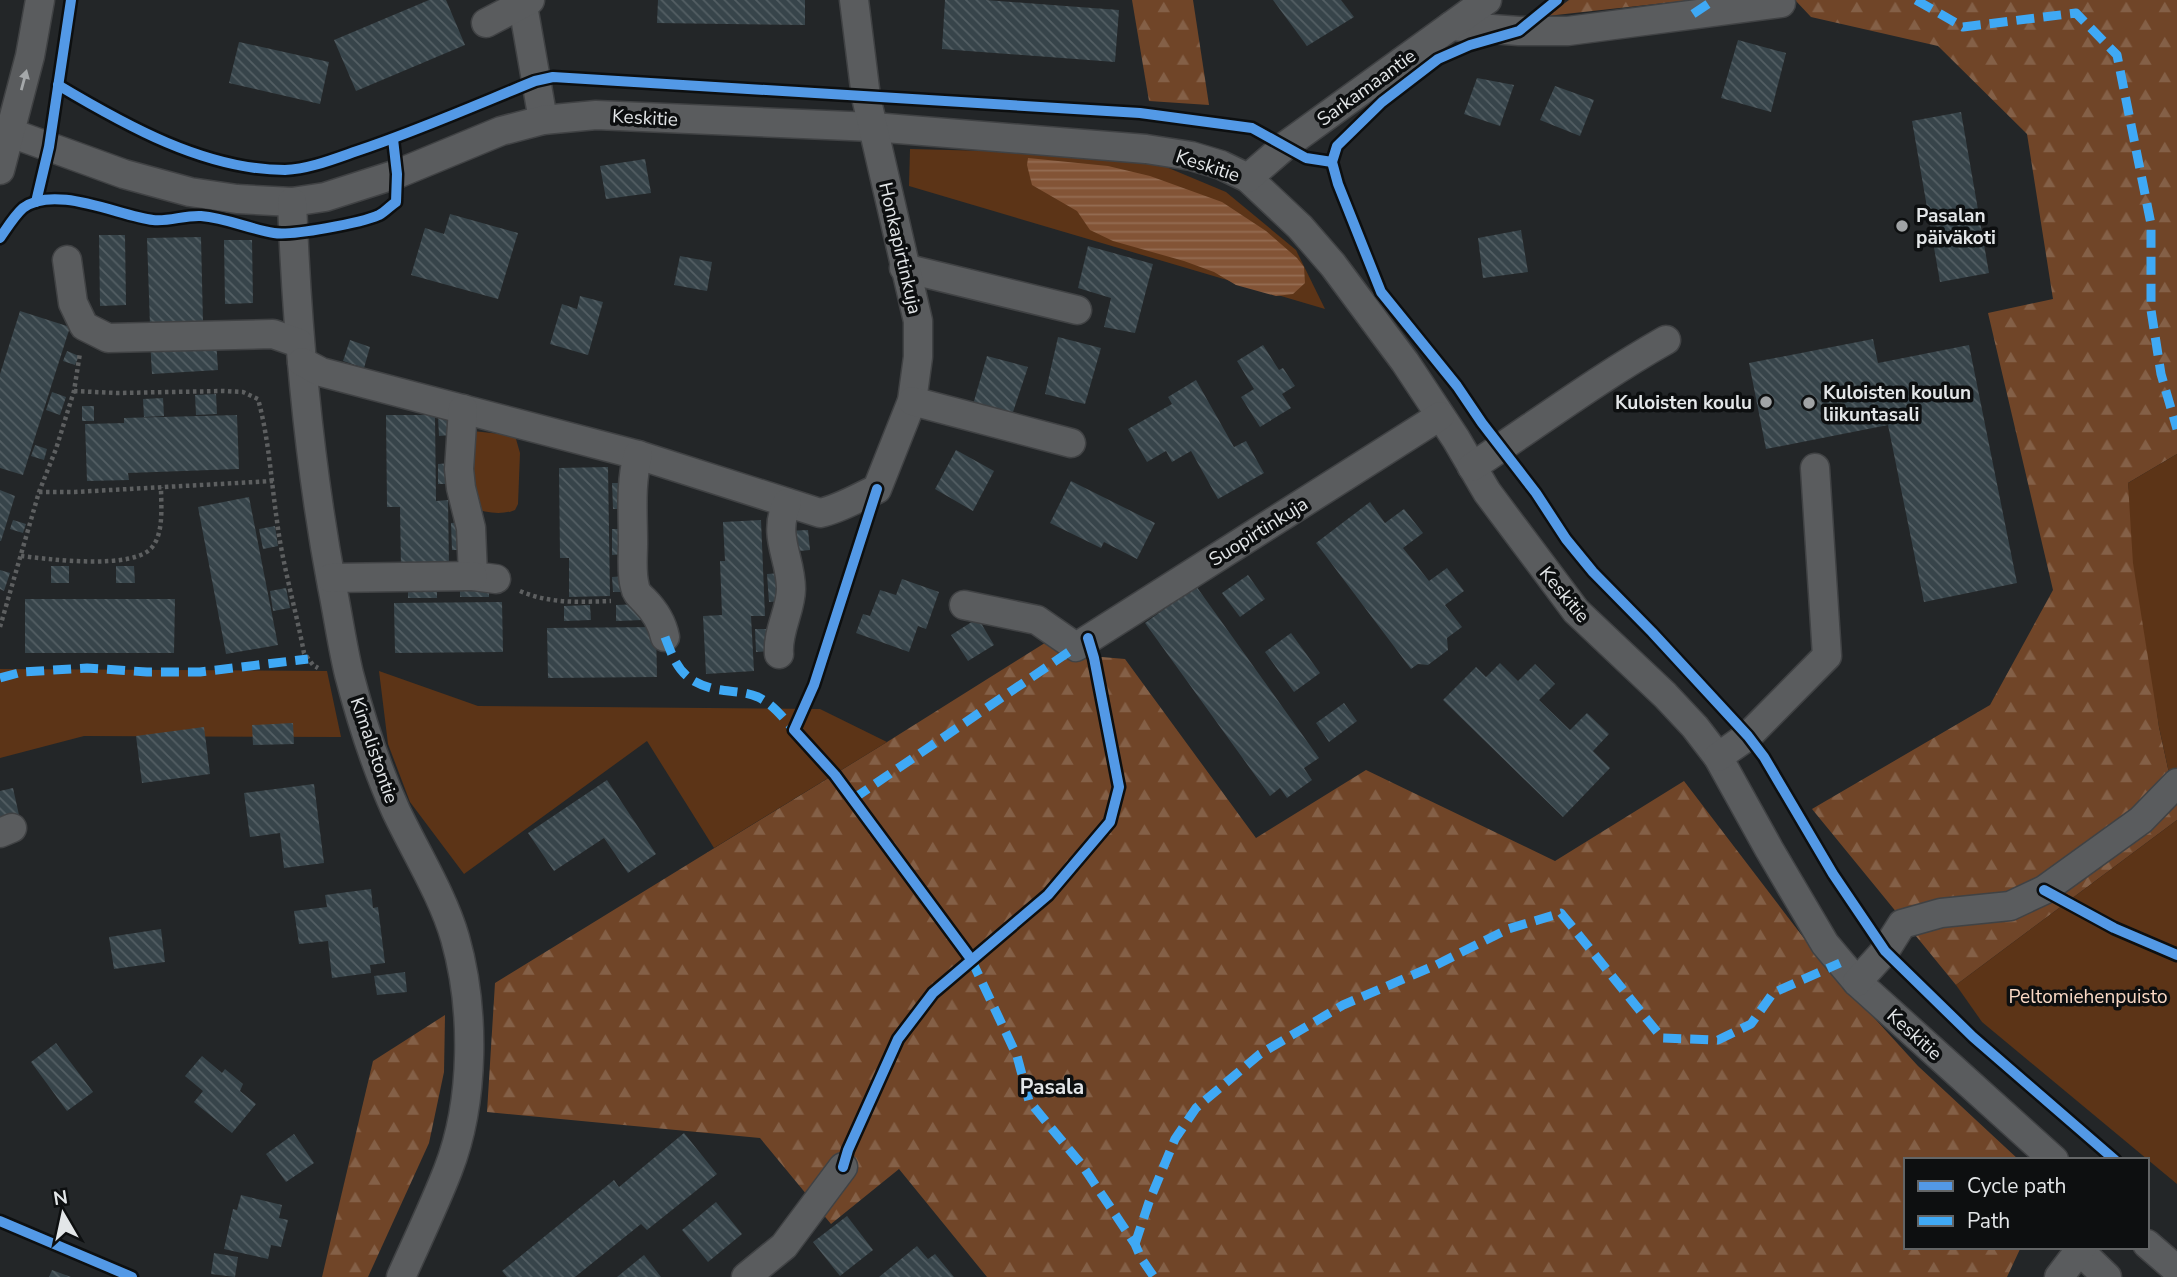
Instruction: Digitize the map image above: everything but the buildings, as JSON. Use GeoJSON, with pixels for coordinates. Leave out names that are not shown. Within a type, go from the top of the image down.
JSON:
{"type":"FeatureCollection","features":[{"type":"Feature","properties":{"kind":"street"},"geometry":{"type":"LineString","coordinates":[[0,170],[5,131],[30,56],[40,0]]}},
{"type":"Feature","properties":{"kind":"street","name":"Honkapirtinkuja"},"geometry":{"type":"LineString","coordinates":[[787,503],[820,513],[834,510],[877,489],[912,401],[918,357],[918,321],[866,97],[854,0]]}},
{"type":"Feature","properties":{"kind":"street","name":"Sarkamaantie"},"geometry":{"type":"LineString","coordinates":[[1248,178],[1284,146],[1487,0]]}},
{"type":"Feature","properties":{"kind":"street"},"geometry":{"type":"LineString","coordinates":[[486,23],[525,1],[542,120]]}},
{"type":"Feature","properties":{"kind":"street"},"geometry":{"type":"LineString","coordinates":[[1451,26],[1568,31],[1781,3]]}},
{"type":"Feature","properties":{"kind":"street","name":"Keskitie"},"geometry":{"type":"LineString","coordinates":[[5,131],[124,174],[190,192],[237,199],[292,202],[324,197],[397,174],[501,131],[542,120],[596,115],[873,127],[1146,149],[1191,156],[1221,165],[1248,178],[1300,227],[1333,265],[1405,362],[1487,492],[1576,611],[1665,695],[1718,757],[1825,944],[1857,982],[2052,1158]]}},
{"type":"Feature","properties":{"kind":"street","name":"Kimalistontie"},"geometry":{"type":"LineString","coordinates":[[292,202],[301,353],[321,526],[348,670],[367,736],[391,797],[455,936],[466,987],[470,1035],[459,1134],[449,1168],[401,1277]]}},
{"type":"Feature","properties":{"kind":"street"},"geometry":{"type":"LineString","coordinates":[[67,260],[73,303],[84,326],[108,338],[273,334],[301,353],[321,372],[638,455],[787,503],[780,523],[780,538],[791,591],[780,636],[779,654]]}},
{"type":"Feature","properties":{"kind":"street"},"geometry":{"type":"LineString","coordinates":[[904,268],[1077,310]]}},
{"type":"Feature","properties":{"kind":"street"},"geometry":{"type":"LineString","coordinates":[[1472,467],[1600,379],[1666,340]]}},
{"type":"Feature","properties":{"kind":"street"},"geometry":{"type":"LineString","coordinates":[[912,401],[1071,443]]}},
{"type":"Feature","properties":{"kind":"street"},"geometry":{"type":"LineString","coordinates":[[331,578],[484,578],[461,488],[459,470],[463,409]]}},
{"type":"Feature","properties":{"kind":"street","name":"Suopirtinkuja"},"geometry":{"type":"LineString","coordinates":[[964,605],[1037,620],[1076,647],[1440,416]]}},
{"type":"Feature","properties":{"kind":"street"},"geometry":{"type":"LineString","coordinates":[[638,455],[635,467],[632,559],[635,587],[637,593],[659,617],[665,637]]}},
{"type":"Feature","properties":{"kind":"street"},"geometry":{"type":"LineString","coordinates":[[1718,757],[1748,736],[1827,656],[1815,468]]}},
{"type":"Feature","properties":{"kind":"street"},"geometry":{"type":"LineString","coordinates":[[1857,982],[1885,951],[1902,925],[1941,913],[2010,906],[2044,890],[2141,820],[2177,783]]}},
{"type":"Feature","properties":{"kind":"street"},"geometry":{"type":"LineString","coordinates":[[746,1277],[784,1246],[843,1167]]}},
{"type":"Feature","properties":{"kind":"street"},"geometry":{"type":"LineString","coordinates":[[2149,1246],[2177,1270]]}},
{"type":"Feature","properties":{"kind":"street"},"geometry":{"type":"LineString","coordinates":[[2059,1277],[2080,1249],[2107,1277]]}},
{"type":"Feature","properties":{"kind":"path"},"geometry":{"type":"LineString","coordinates":[[0,627],[39,492],[57,449],[74,391],[84,326]]}},
{"type":"Feature","properties":{"kind":"path"},"geometry":{"type":"LineString","coordinates":[[74,391],[243,392],[258,399],[273,481],[277,524],[304,653],[313,665],[324,671],[348,670]]}},
{"type":"Feature","properties":{"kind":"path"},"geometry":{"type":"LineString","coordinates":[[39,492],[273,481]]}},
{"type":"Feature","properties":{"kind":"path"},"geometry":{"type":"LineString","coordinates":[[21,556],[106,562],[138,557],[152,548],[158,535],[162,487]]}},
{"type":"Feature","properties":{"kind":"path"},"geometry":{"type":"LineString","coordinates":[[484,578],[537,598],[556,601],[625,600],[633,598],[637,593]]}},
{"type":"Feature","properties":{"kind":"green space"},"geometry":{"type":"Polygon","coordinates":[[[1132,0],[1193,0],[1209,105],[1149,101],[1132,0]]]}},
{"type":"Feature","properties":{"kind":"green space"},"geometry":{"type":"Polygon","coordinates":[[[1569,0],[1692,0],[1547,16],[1569,0]]]}},
{"type":"Feature","properties":{"kind":"green space"},"geometry":{"type":"Polygon","coordinates":[[[1795,0],[2177,0],[2177,454],[2128,483],[2159,727],[2177,799],[2177,820],[1956,985],[1812,809],[1990,705],[2053,590],[1988,313],[2053,299],[2027,134],[1938,46],[1811,17],[1795,0]]]}},
{"type":"Feature","properties":{"kind":"green space"},"geometry":{"type":"Polygon","coordinates":[[[910,149],[1024,152],[1159,164],[1226,192],[1296,250],[1325,309],[909,186],[910,149]]]}},
{"type":"Feature","properties":{"kind":"green space"},"geometry":{"type":"Polygon","coordinates":[[[473,431],[510,435],[516,439],[520,453],[518,504],[515,510],[494,513],[473,508],[473,431]]]}},
{"type":"Feature","properties":{"kind":"green space"},"geometry":{"type":"Polygon","coordinates":[[[2177,454],[2177,799],[2159,727],[2133,563],[2128,483],[2177,454]]]}},
{"type":"Feature","properties":{"kind":"green space"},"geometry":{"type":"Polygon","coordinates":[[[1056,636],[1067,654],[1125,659],[1256,838],[1366,770],[1555,861],[1684,781],[1816,954],[1918,1066],[2017,1158],[1904,1158],[1904,1249],[2020,1249],[2007,1277],[987,1277],[899,1169],[831,1224],[760,1138],[487,1112],[495,983],[1056,636]]]}},
{"type":"Feature","properties":{"kind":"green space"},"geometry":{"type":"Polygon","coordinates":[[[0,669],[327,671],[341,737],[84,736],[0,758],[0,669]]]}},
{"type":"Feature","properties":{"kind":"green space"},"geometry":{"type":"Polygon","coordinates":[[[379,671],[478,706],[820,709],[887,742],[714,848],[647,741],[464,874],[410,802],[388,744],[379,671]]]}},
{"type":"Feature","properties":{"kind":"green space","name":"Peltomiehenpuisto"},"geometry":{"type":"Polygon","coordinates":[[[2177,820],[2177,1184],[2149,1158],[1982,1022],[1956,985],[2177,820]]]}},
{"type":"Feature","properties":{"kind":"green space"},"geometry":{"type":"Polygon","coordinates":[[[445,1015],[444,1072],[429,1143],[368,1277],[322,1277],[373,1061],[445,1015]]]}},
{"type":"Feature","properties":{"kind":"shaded area"},"geometry":{"type":"Polygon","coordinates":[[[1028,158],[1108,166],[1150,176],[1222,202],[1266,231],[1297,258],[1304,267],[1305,283],[1293,294],[1276,296],[1236,285],[1214,272],[1184,261],[1113,241],[1090,230],[1077,211],[1032,185],[1028,158]]]}},
{"type":"Feature","properties":{"kind":"marked path"},"geometry":{"type":"LineString","coordinates":[[1693,14],[1714,0]]}},
{"type":"Feature","properties":{"kind":"marked path"},"geometry":{"type":"LineString","coordinates":[[1916,0],[1963,27],[2076,13],[2117,55],[2151,224],[2151,310],[2161,374],[2177,429]]}},
{"type":"Feature","properties":{"kind":"marked path"},"geometry":{"type":"LineString","coordinates":[[665,637],[677,664],[688,677],[704,686],[758,697],[774,708],[794,730]]}},
{"type":"Feature","properties":{"kind":"marked path"},"geometry":{"type":"LineString","coordinates":[[853,799],[1076,647]]}},
{"type":"Feature","properties":{"kind":"marked path"},"geometry":{"type":"LineString","coordinates":[[0,678],[22,672],[87,668],[200,672],[308,659]]}},
{"type":"Feature","properties":{"kind":"marked path"},"geometry":{"type":"LineString","coordinates":[[1135,1244],[1175,1139],[1196,1108],[1260,1054],[1343,1005],[1436,965],[1508,929],[1561,913],[1662,1038],[1718,1040],[1751,1024],[1773,993],[1840,963]]}},
{"type":"Feature","properties":{"kind":"marked path"},"geometry":{"type":"LineString","coordinates":[[971,959],[1017,1056],[1029,1101],[1082,1165],[1154,1277]]}},
{"type":"Feature","properties":{"kind":"cycle path"},"geometry":{"type":"LineString","coordinates":[[36,202],[49,147],[71,0]]}},
{"type":"Feature","properties":{"kind":"cycle path"},"geometry":{"type":"LineString","coordinates":[[1557,0],[1519,31],[1470,45],[1438,59],[1382,102],[1337,146],[1332,162],[1338,184],[1381,292],[1457,386],[1536,493],[1566,539],[1593,572],[1748,736],[1764,757],[1833,874],[1885,951],[1973,1037],[2113,1158]]}},
{"type":"Feature","properties":{"kind":"cycle path"},"geometry":{"type":"LineString","coordinates":[[58,85],[110,115],[196,154],[255,168],[285,170],[312,166],[339,157],[535,81],[553,77],[1140,113],[1252,128],[1306,158],[1332,162]]}},
{"type":"Feature","properties":{"kind":"cycle path"},"geometry":{"type":"LineString","coordinates":[[0,238],[23,208],[36,201],[52,199],[69,200],[153,220],[211,217],[274,233],[310,231],[358,222],[379,215],[396,202],[397,174],[393,139]]}},
{"type":"Feature","properties":{"kind":"cycle path"},"geometry":{"type":"LineString","coordinates":[[877,489],[814,685],[794,730],[835,775],[971,959]]}},
{"type":"Feature","properties":{"kind":"cycle path"},"geometry":{"type":"LineString","coordinates":[[843,1167],[848,1150],[898,1039],[933,993],[1048,895],[1110,822],[1119,787],[1088,638]]}},
{"type":"Feature","properties":{"kind":"cycle path"},"geometry":{"type":"LineString","coordinates":[[2044,890],[2114,928],[2177,955]]}},
{"type":"Feature","properties":{"kind":"cycle path"},"geometry":{"type":"LineString","coordinates":[[0,1221],[132,1277]]}},
{"type":"Feature","properties":{"kind":"place","name":"Pasalan päiväkoti"},"geometry":{"type":"Point","coordinates":[1902,226]}},
{"type":"Feature","properties":{"kind":"place","name":"Kuloisten koulu"},"geometry":{"type":"Point","coordinates":[1766,402]}},
{"type":"Feature","properties":{"kind":"place","name":"Kuloisten koulun liikuntasali"},"geometry":{"type":"Point","coordinates":[1809,403]}},
{"type":"Feature","properties":{"kind":"district","name":"Pasala"},"geometry":{"type":"Point","coordinates":[1052,1087]}}]}
